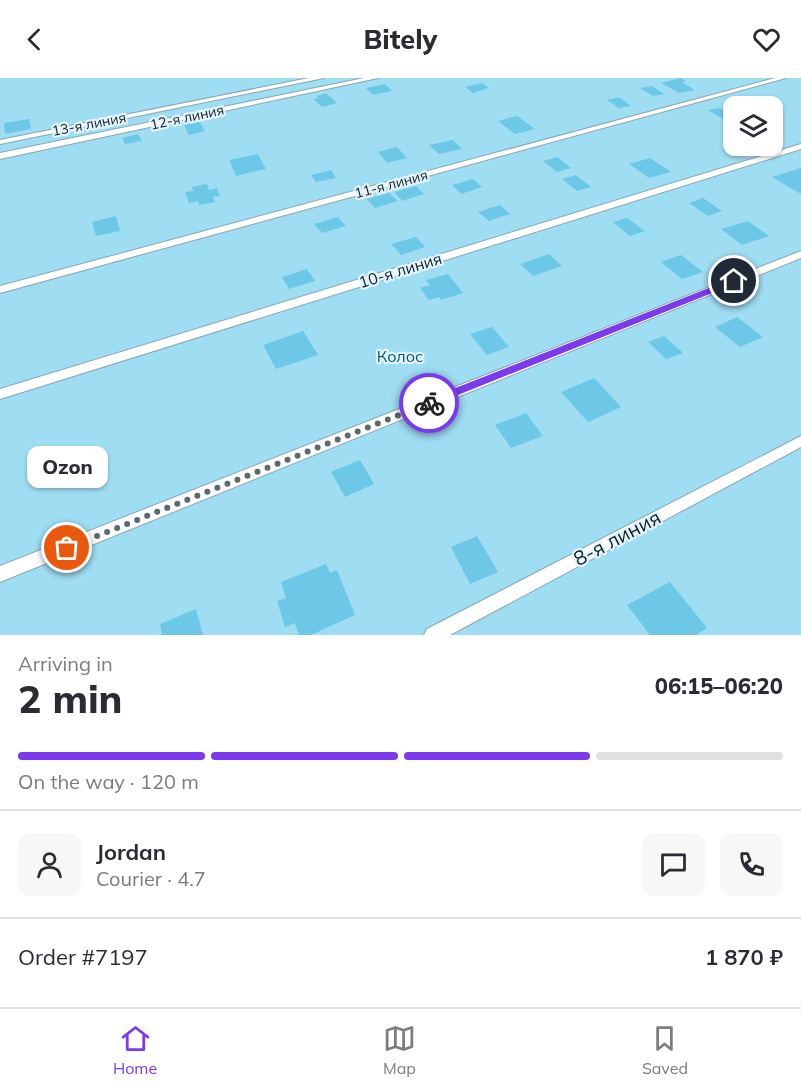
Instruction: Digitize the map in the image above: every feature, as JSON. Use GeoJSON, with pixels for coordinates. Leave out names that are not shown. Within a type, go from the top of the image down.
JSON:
{"type":"FeatureCollection","features":[{"type":"Feature","properties":{"kind":"lane","name":"13-я линия"},"geometry":{"type":"LineString","coordinates":[[0,142],[320,78]]}},
{"type":"Feature","properties":{"kind":"lane","name":"12-я линия"},"geometry":{"type":"LineString","coordinates":[[0,156],[374,78]]}},
{"type":"Feature","properties":{"kind":"lane","name":"11-я линия"},"geometry":{"type":"LineString","coordinates":[[0,290],[783,78]]}},
{"type":"Feature","properties":{"kind":"lane","name":"10-я линия"},"geometry":{"type":"LineString","coordinates":[[0,394],[801,146]]}},
{"type":"Feature","properties":{"kind":"lane"},"geometry":{"type":"LineString","coordinates":[[0,574],[801,254]]}},
{"type":"Feature","properties":{"kind":"lane","name":"8-я линия"},"geometry":{"type":"LineString","coordinates":[[434,635],[801,441]]}},
{"type":"Feature","properties":{"kind":"green space","name":"Колос"},"geometry":{"type":"Polygon","coordinates":[[[0,78],[801,78],[801,635],[0,635],[0,78]]]}},
{"type":"Feature","properties":{"kind":"building"},"geometry":{"type":"Polygon","coordinates":[[[681,78],[686,81],[682,82],[695,90],[679,93],[661,83],[681,78]]]}},
{"type":"Feature","properties":{"kind":"building"},"geometry":{"type":"Polygon","coordinates":[[[482,83],[489,88],[473,93],[465,87],[482,83]]]}},
{"type":"Feature","properties":{"kind":"building"},"geometry":{"type":"Polygon","coordinates":[[[385,84],[392,91],[373,95],[366,88],[385,84]]]}},
{"type":"Feature","properties":{"kind":"building"},"geometry":{"type":"Polygon","coordinates":[[[652,86],[664,94],[653,96],[640,88],[652,86]]]}},
{"type":"Feature","properties":{"kind":"building"},"geometry":{"type":"Polygon","coordinates":[[[326,93],[337,103],[322,107],[313,99],[326,93]]]}},
{"type":"Feature","properties":{"kind":"building"},"geometry":{"type":"Polygon","coordinates":[[[619,97],[631,106],[619,108],[607,100],[619,97]]]}},
{"type":"Feature","properties":{"kind":"building"},"geometry":{"type":"Polygon","coordinates":[[[719,108],[723,110],[723,119],[708,110],[719,108]]]}},
{"type":"Feature","properties":{"kind":"building"},"geometry":{"type":"Polygon","coordinates":[[[517,116],[535,129],[515,134],[498,121],[517,116]]]}},
{"type":"Feature","properties":{"kind":"building"},"geometry":{"type":"Polygon","coordinates":[[[29,119],[31,129],[5,134],[4,123],[29,119]]]}},
{"type":"Feature","properties":{"kind":"building"},"geometry":{"type":"Polygon","coordinates":[[[200,122],[205,131],[189,135],[184,125],[200,122]]]}},
{"type":"Feature","properties":{"kind":"building"},"geometry":{"type":"Polygon","coordinates":[[[138,134],[142,141],[125,144],[122,138],[138,134]]]}},
{"type":"Feature","properties":{"kind":"building"},"geometry":{"type":"Polygon","coordinates":[[[453,140],[462,149],[439,154],[429,145],[453,140]]]}},
{"type":"Feature","properties":{"kind":"building"},"geometry":{"type":"Polygon","coordinates":[[[397,147],[407,158],[387,163],[378,152],[397,147]]]}},
{"type":"Feature","properties":{"kind":"building"},"geometry":{"type":"Polygon","coordinates":[[[258,154],[266,169],[236,176],[229,160],[258,154]]]}},
{"type":"Feature","properties":{"kind":"building"},"geometry":{"type":"Polygon","coordinates":[[[557,157],[571,168],[557,172],[543,161],[557,157]]]}},
{"type":"Feature","properties":{"kind":"building"},"geometry":{"type":"Polygon","coordinates":[[[650,158],[671,172],[649,178],[629,164],[650,158]]]}},
{"type":"Feature","properties":{"kind":"building"},"geometry":{"type":"Polygon","coordinates":[[[801,168],[801,194],[772,177],[801,168]]]}},
{"type":"Feature","properties":{"kind":"building"},"geometry":{"type":"Polygon","coordinates":[[[331,170],[336,178],[316,182],[311,175],[331,170]]]}},
{"type":"Feature","properties":{"kind":"building"},"geometry":{"type":"Polygon","coordinates":[[[576,175],[591,187],[577,191],[562,179],[576,175]]]}},
{"type":"Feature","properties":{"kind":"building"},"geometry":{"type":"Polygon","coordinates":[[[473,179],[482,187],[461,194],[452,185],[473,179]]]}},
{"type":"Feature","properties":{"kind":"building"},"geometry":{"type":"Polygon","coordinates":[[[207,184],[209,190],[217,188],[220,196],[213,197],[215,202],[199,205],[198,201],[189,203],[185,192],[193,191],[192,187],[207,184]]]}},
{"type":"Feature","properties":{"kind":"building"},"geometry":{"type":"Polygon","coordinates":[[[416,186],[424,194],[402,201],[394,192],[416,186]]]}},
{"type":"Feature","properties":{"kind":"building"},"geometry":{"type":"Polygon","coordinates":[[[389,193],[398,201],[375,208],[367,199],[389,193]]]}},
{"type":"Feature","properties":{"kind":"building"},"geometry":{"type":"Polygon","coordinates":[[[703,198],[722,211],[708,216],[689,203],[703,198]]]}},
{"type":"Feature","properties":{"kind":"building"},"geometry":{"type":"Polygon","coordinates":[[[500,205],[510,214],[489,221],[478,212],[500,205]]]}},
{"type":"Feature","properties":{"kind":"building"},"geometry":{"type":"Polygon","coordinates":[[[116,216],[120,231],[96,236],[92,222],[116,216]]]}},
{"type":"Feature","properties":{"kind":"building"},"geometry":{"type":"Polygon","coordinates":[[[338,217],[346,226],[322,233],[314,224],[338,217]]]}},
{"type":"Feature","properties":{"kind":"building"},"geometry":{"type":"Polygon","coordinates":[[[627,218],[645,231],[630,236],[613,222],[627,218]]]}},
{"type":"Feature","properties":{"kind":"building"},"geometry":{"type":"Polygon","coordinates":[[[748,221],[769,236],[742,245],[721,229],[748,221]]]}},
{"type":"Feature","properties":{"kind":"building"},"geometry":{"type":"Polygon","coordinates":[[[416,237],[425,247],[401,255],[391,244],[416,237]]]}},
{"type":"Feature","properties":{"kind":"building"},"geometry":{"type":"Polygon","coordinates":[[[549,254],[562,266],[533,276],[520,264],[549,254]]]}},
{"type":"Feature","properties":{"kind":"building"},"geometry":{"type":"Polygon","coordinates":[[[681,255],[703,272],[682,279],[661,262],[681,255]]]}},
{"type":"Feature","properties":{"kind":"building"},"geometry":{"type":"Polygon","coordinates":[[[307,269],[315,281],[289,289],[282,277],[307,269]]]}},
{"type":"Feature","properties":{"kind":"building"},"geometry":{"type":"Polygon","coordinates":[[[448,274],[463,293],[441,300],[439,297],[429,300],[420,288],[430,285],[426,280],[448,274]]]}},
{"type":"Feature","properties":{"kind":"building"},"geometry":{"type":"Polygon","coordinates":[[[737,317],[763,337],[740,347],[715,327],[737,317]]]}},
{"type":"Feature","properties":{"kind":"building"},"geometry":{"type":"Polygon","coordinates":[[[492,327],[509,347],[487,355],[470,334],[492,327]]]}},
{"type":"Feature","properties":{"kind":"building"},"geometry":{"type":"Polygon","coordinates":[[[303,331],[318,355],[276,369],[263,345],[303,331]]]}},
{"type":"Feature","properties":{"kind":"building"},"geometry":{"type":"Polygon","coordinates":[[[664,336],[683,353],[666,359],[648,342],[664,336]]]}},
{"type":"Feature","properties":{"kind":"building"},"geometry":{"type":"Polygon","coordinates":[[[594,378],[621,407],[588,422],[561,392],[594,378]]]}},
{"type":"Feature","properties":{"kind":"building"},"geometry":{"type":"Polygon","coordinates":[[[526,413],[543,436],[511,448],[495,425],[526,413]]]}},
{"type":"Feature","properties":{"kind":"building"},"geometry":{"type":"Polygon","coordinates":[[[360,460],[374,484],[345,497],[331,472],[360,460]]]}},
{"type":"Feature","properties":{"kind":"building"},"geometry":{"type":"Polygon","coordinates":[[[477,536],[498,572],[470,584],[451,547],[477,536]]]}},
{"type":"Feature","properties":{"kind":"building"},"geometry":{"type":"Polygon","coordinates":[[[326,564],[330,573],[337,570],[355,615],[311,635],[299,635],[295,623],[285,627],[277,601],[286,598],[281,582],[326,564]]]}},
{"type":"Feature","properties":{"kind":"building"},"geometry":{"type":"Polygon","coordinates":[[[670,582],[707,628],[696,635],[650,635],[627,605],[670,582]]]}},
{"type":"Feature","properties":{"kind":"building"},"geometry":{"type":"Polygon","coordinates":[[[196,609],[203,635],[162,635],[160,624],[196,609]]]}},
{"type":"Feature","properties":{"kind":"way so far"},"geometry":{"type":"LineString","coordinates":[[67,548],[429,403]]}},
{"type":"Feature","properties":{"kind":"place","name":"Ozon"},"geometry":{"type":"Point","coordinates":[67,548]}},
{"type":"Feature","properties":{"kind":"route"},"geometry":{"type":"LineString","coordinates":[[429,403],[734,281]]}}]}
